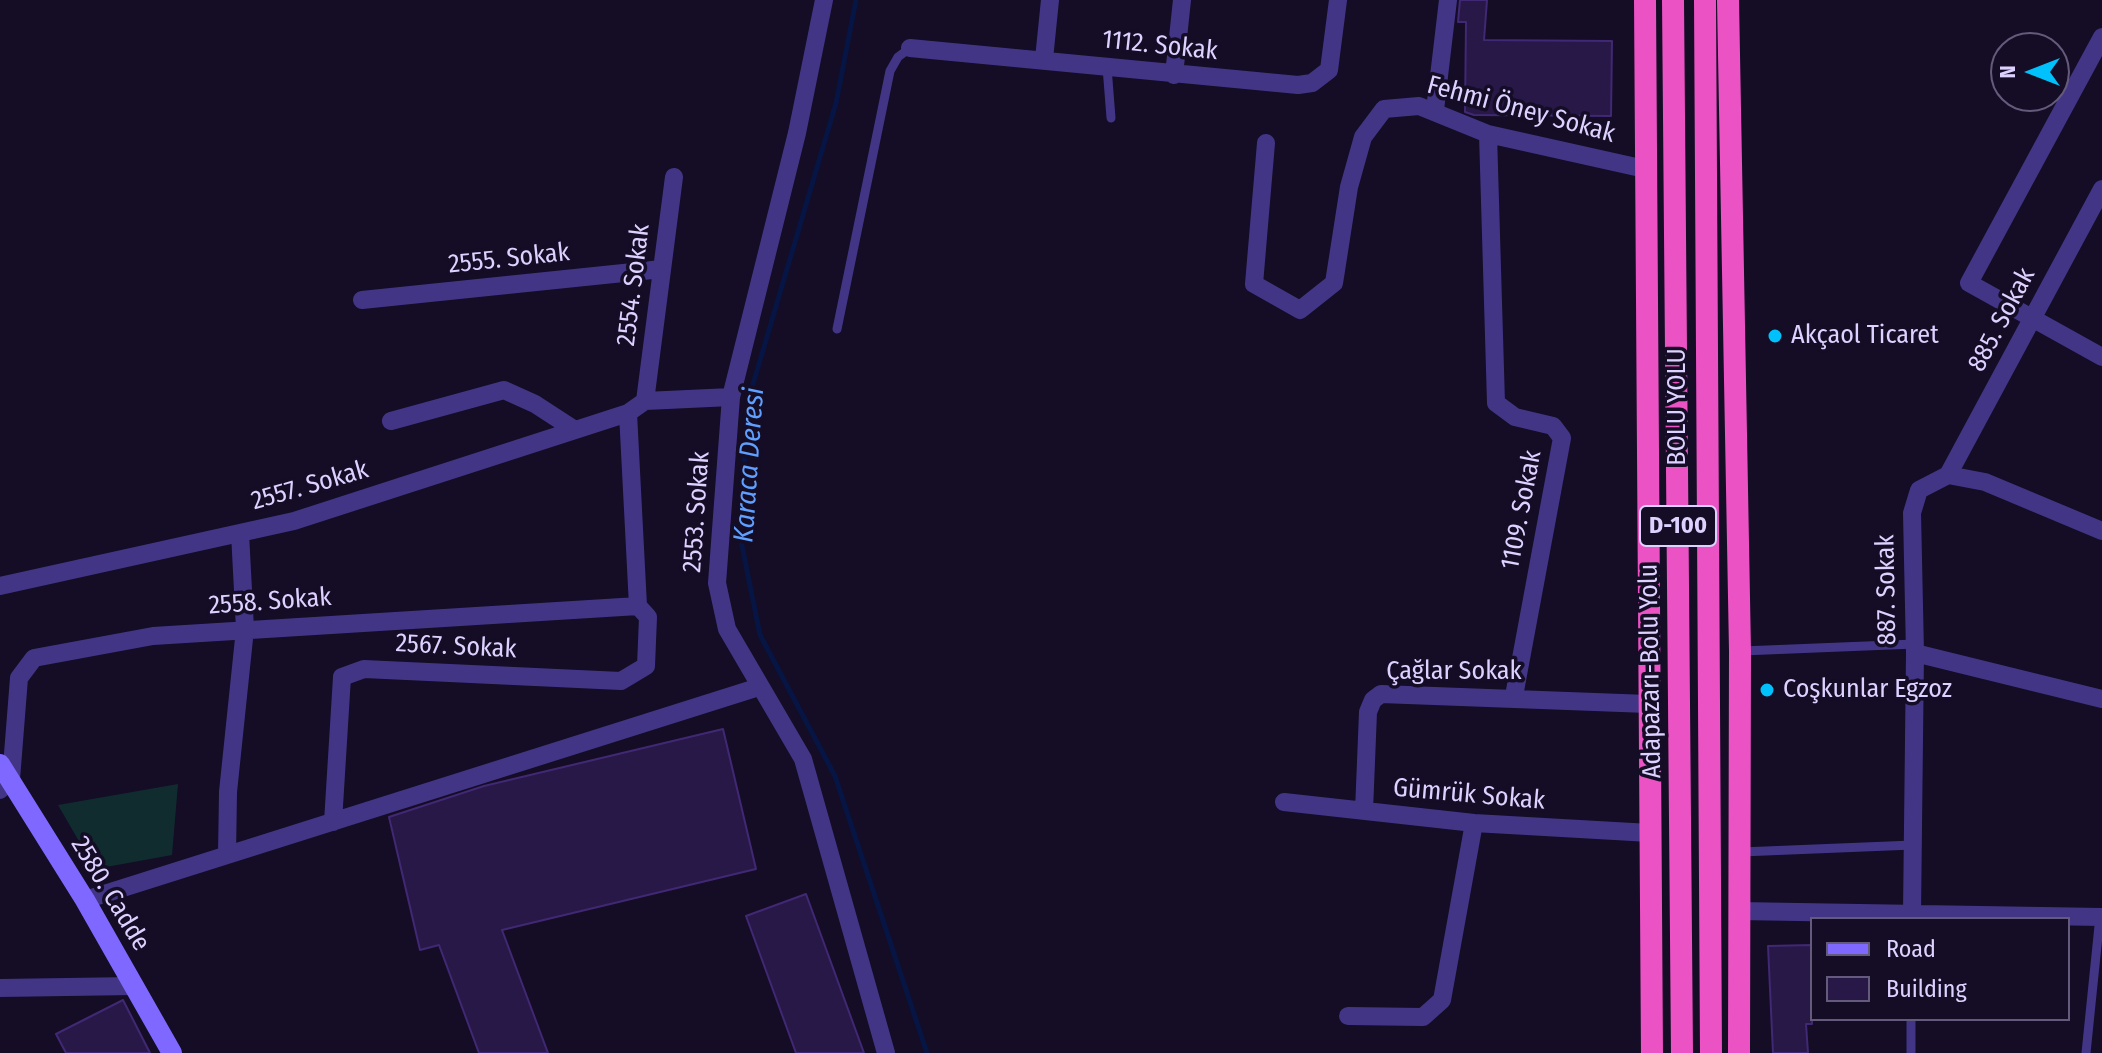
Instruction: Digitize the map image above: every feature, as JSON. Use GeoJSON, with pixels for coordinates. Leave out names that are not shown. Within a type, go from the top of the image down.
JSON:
{"type":"FeatureCollection","features":[{"type":"Feature","properties":{"kind":"highway"},"geometry":{"type":"LineString","coordinates":[[1645,0],[1652,1053]]}},
{"type":"Feature","properties":{"kind":"highway","name":"Adapazarı-Bolu Yolu"},"geometry":{"type":"LineString","coordinates":[[1673,0],[1682,1053]]}},
{"type":"Feature","properties":{"kind":"highway","name":"BOLU YOLU"},"geometry":{"type":"LineString","coordinates":[[1705,0],[1711,1053]]}},
{"type":"Feature","properties":{"kind":"highway"},"geometry":{"type":"LineString","coordinates":[[1728,0],[1740,651],[1739,1053]]}},
{"type":"Feature","properties":{"kind":"main road","name":"2580. Cadde"},"geometry":{"type":"LineString","coordinates":[[4,778],[85,900],[172,1053]]}},
{"type":"Feature","properties":{"kind":"street","name":"2553. Sokak"},"geometry":{"type":"LineString","coordinates":[[824,0],[797,133],[731,397],[717,583],[727,629],[803,759],[886,1053]]}},
{"type":"Feature","properties":{"kind":"street"},"geometry":{"type":"LineString","coordinates":[[1044,59],[1050,0]]}},
{"type":"Feature","properties":{"kind":"street"},"geometry":{"type":"LineString","coordinates":[[1174,75],[1182,0]]}},
{"type":"Feature","properties":{"kind":"street","name":"1112. Sokak"},"geometry":{"type":"LineString","coordinates":[[910,48],[1274,84],[1312,83],[1329,70],[1338,0]]}},
{"type":"Feature","properties":{"kind":"street"},"geometry":{"type":"LineString","coordinates":[[1435,110],[1448,0]]}},
{"type":"Feature","properties":{"kind":"street"},"geometry":{"type":"LineString","coordinates":[[2102,37],[1969,283],[2102,357]]}},
{"type":"Feature","properties":{"kind":"street","name":"Fehmi Öney Sokak"},"geometry":{"type":"LineString","coordinates":[[1266,143],[1254,284],[1300,310],[1334,283],[1349,187],[1363,137],[1384,109],[1419,106],[1488,134],[1645,169]]}},
{"type":"Feature","properties":{"kind":"street","name":"1109. Sokak"},"geometry":{"type":"LineString","coordinates":[[1488,134],[1496,403],[1515,417],[1553,426],[1562,438],[1514,696]]}},
{"type":"Feature","properties":{"kind":"street","name":"2554. Sokak"},"geometry":{"type":"LineString","coordinates":[[645,401],[674,177]]}},
{"type":"Feature","properties":{"kind":"street","name":"885. Sokak"},"geometry":{"type":"LineString","coordinates":[[1948,475],[2102,189]]}},
{"type":"Feature","properties":{"kind":"street","name":"2555. Sokak"},"geometry":{"type":"LineString","coordinates":[[362,300],[662,269]]}},
{"type":"Feature","properties":{"kind":"street"},"geometry":{"type":"LineString","coordinates":[[391,421],[504,390],[535,404],[575,430]]}},
{"type":"Feature","properties":{"kind":"street"},"geometry":{"type":"LineString","coordinates":[[638,606],[628,413],[645,401],[731,397]]}},
{"type":"Feature","properties":{"kind":"street","name":"2557. Sokak"},"geometry":{"type":"LineString","coordinates":[[0,586],[294,521],[628,413]]}},
{"type":"Feature","properties":{"kind":"street"},"geometry":{"type":"LineString","coordinates":[[1948,475],[1985,482],[2102,531]]}},
{"type":"Feature","properties":{"kind":"street","name":"887. Sokak"},"geometry":{"type":"LineString","coordinates":[[1912,916],[1915,648],[1912,513],[1919,490],[1948,475]]}},
{"type":"Feature","properties":{"kind":"street"},"geometry":{"type":"LineString","coordinates":[[227,855],[228,792],[245,629],[240,533]]}},
{"type":"Feature","properties":{"kind":"street","name":"2558. Sokak"},"geometry":{"type":"LineString","coordinates":[[4,778],[19,678],[34,658],[153,636],[638,606]]}},
{"type":"Feature","properties":{"kind":"street","name":"2567. Sokak"},"geometry":{"type":"LineString","coordinates":[[333,822],[342,677],[364,669],[621,681],[646,666],[648,617],[638,606]]}},
{"type":"Feature","properties":{"kind":"street"},"geometry":{"type":"LineString","coordinates":[[1915,648],[2102,699]]}},
{"type":"Feature","properties":{"kind":"street"},"geometry":{"type":"LineString","coordinates":[[85,900],[759,687]]}},
{"type":"Feature","properties":{"kind":"street","name":"Çağlar Sokak"},"geometry":{"type":"LineString","coordinates":[[1364,811],[1368,712],[1376,697],[1385,693],[1648,704]]}},
{"type":"Feature","properties":{"kind":"street","name":"Gümrük Sokak"},"geometry":{"type":"LineString","coordinates":[[1284,802],[1474,823],[1650,833]]}},
{"type":"Feature","properties":{"kind":"street"},"geometry":{"type":"LineString","coordinates":[[1348,1016],[1423,1017],[1442,1000],[1474,823]]}},
{"type":"Feature","properties":{"kind":"street"},"geometry":{"type":"LineString","coordinates":[[1738,911],[1912,916],[2101,916]]}},
{"type":"Feature","properties":{"kind":"street"},"geometry":{"type":"LineString","coordinates":[[0,988],[134,986]]}},
{"type":"Feature","properties":{"kind":"lane"},"geometry":{"type":"LineString","coordinates":[[837,329],[890,71],[898,57],[910,48]]}},
{"type":"Feature","properties":{"kind":"lane"},"geometry":{"type":"LineString","coordinates":[[1107,67],[1111,118]]}},
{"type":"Feature","properties":{"kind":"lane"},"geometry":{"type":"LineString","coordinates":[[1740,651],[1915,648]]}},
{"type":"Feature","properties":{"kind":"lane"},"geometry":{"type":"LineString","coordinates":[[1739,852],[1913,845]]}},
{"type":"Feature","properties":{"kind":"lane"},"geometry":{"type":"LineString","coordinates":[[2086,1053],[2101,916]]}},
{"type":"Feature","properties":{"kind":"lane"},"geometry":{"type":"LineString","coordinates":[[1911,1021],[1911,1053]]}},
{"type":"Feature","properties":{"kind":"green space"},"geometry":{"type":"Polygon","coordinates":[[[178,784],[172,855],[95,869],[58,805],[178,784]]]}},
{"type":"Feature","properties":{"kind":"building"},"geometry":{"type":"Polygon","coordinates":[[[1460,0],[1487,0],[1484,40],[1612,41],[1611,116],[1474,115],[1465,112],[1466,22],[1458,22],[1460,0]]]}},
{"type":"Feature","properties":{"kind":"building"},"geometry":{"type":"Polygon","coordinates":[[[723,729],[756,869],[502,930],[548,1053],[479,1053],[439,945],[420,950],[389,817],[484,786],[723,729]]]}},
{"type":"Feature","properties":{"kind":"building"},"geometry":{"type":"Polygon","coordinates":[[[806,894],[864,1053],[796,1053],[746,916],[806,894]]]}},
{"type":"Feature","properties":{"kind":"building"},"geometry":{"type":"Polygon","coordinates":[[[1810,945],[1812,1024],[1806,1024],[1808,1053],[1773,1053],[1768,946],[1810,945]]]}},
{"type":"Feature","properties":{"kind":"building"},"geometry":{"type":"Polygon","coordinates":[[[123,1000],[150,1053],[66,1053],[56,1034],[123,1000]]]}},
{"type":"Feature","properties":{"kind":"waterway","name":"Karaca Deresi"},"geometry":{"type":"LineString","coordinates":[[856,0],[836,103],[748,401],[740,536],[760,635],[835,776],[927,1053]]}},
{"type":"Feature","properties":{"kind":"place","name":"Akçaol Ticaret"},"geometry":{"type":"Point","coordinates":[1775,336]}},
{"type":"Feature","properties":{"kind":"place","name":"Coşkunlar Egzoz"},"geometry":{"type":"Point","coordinates":[1767,690]}}]}
